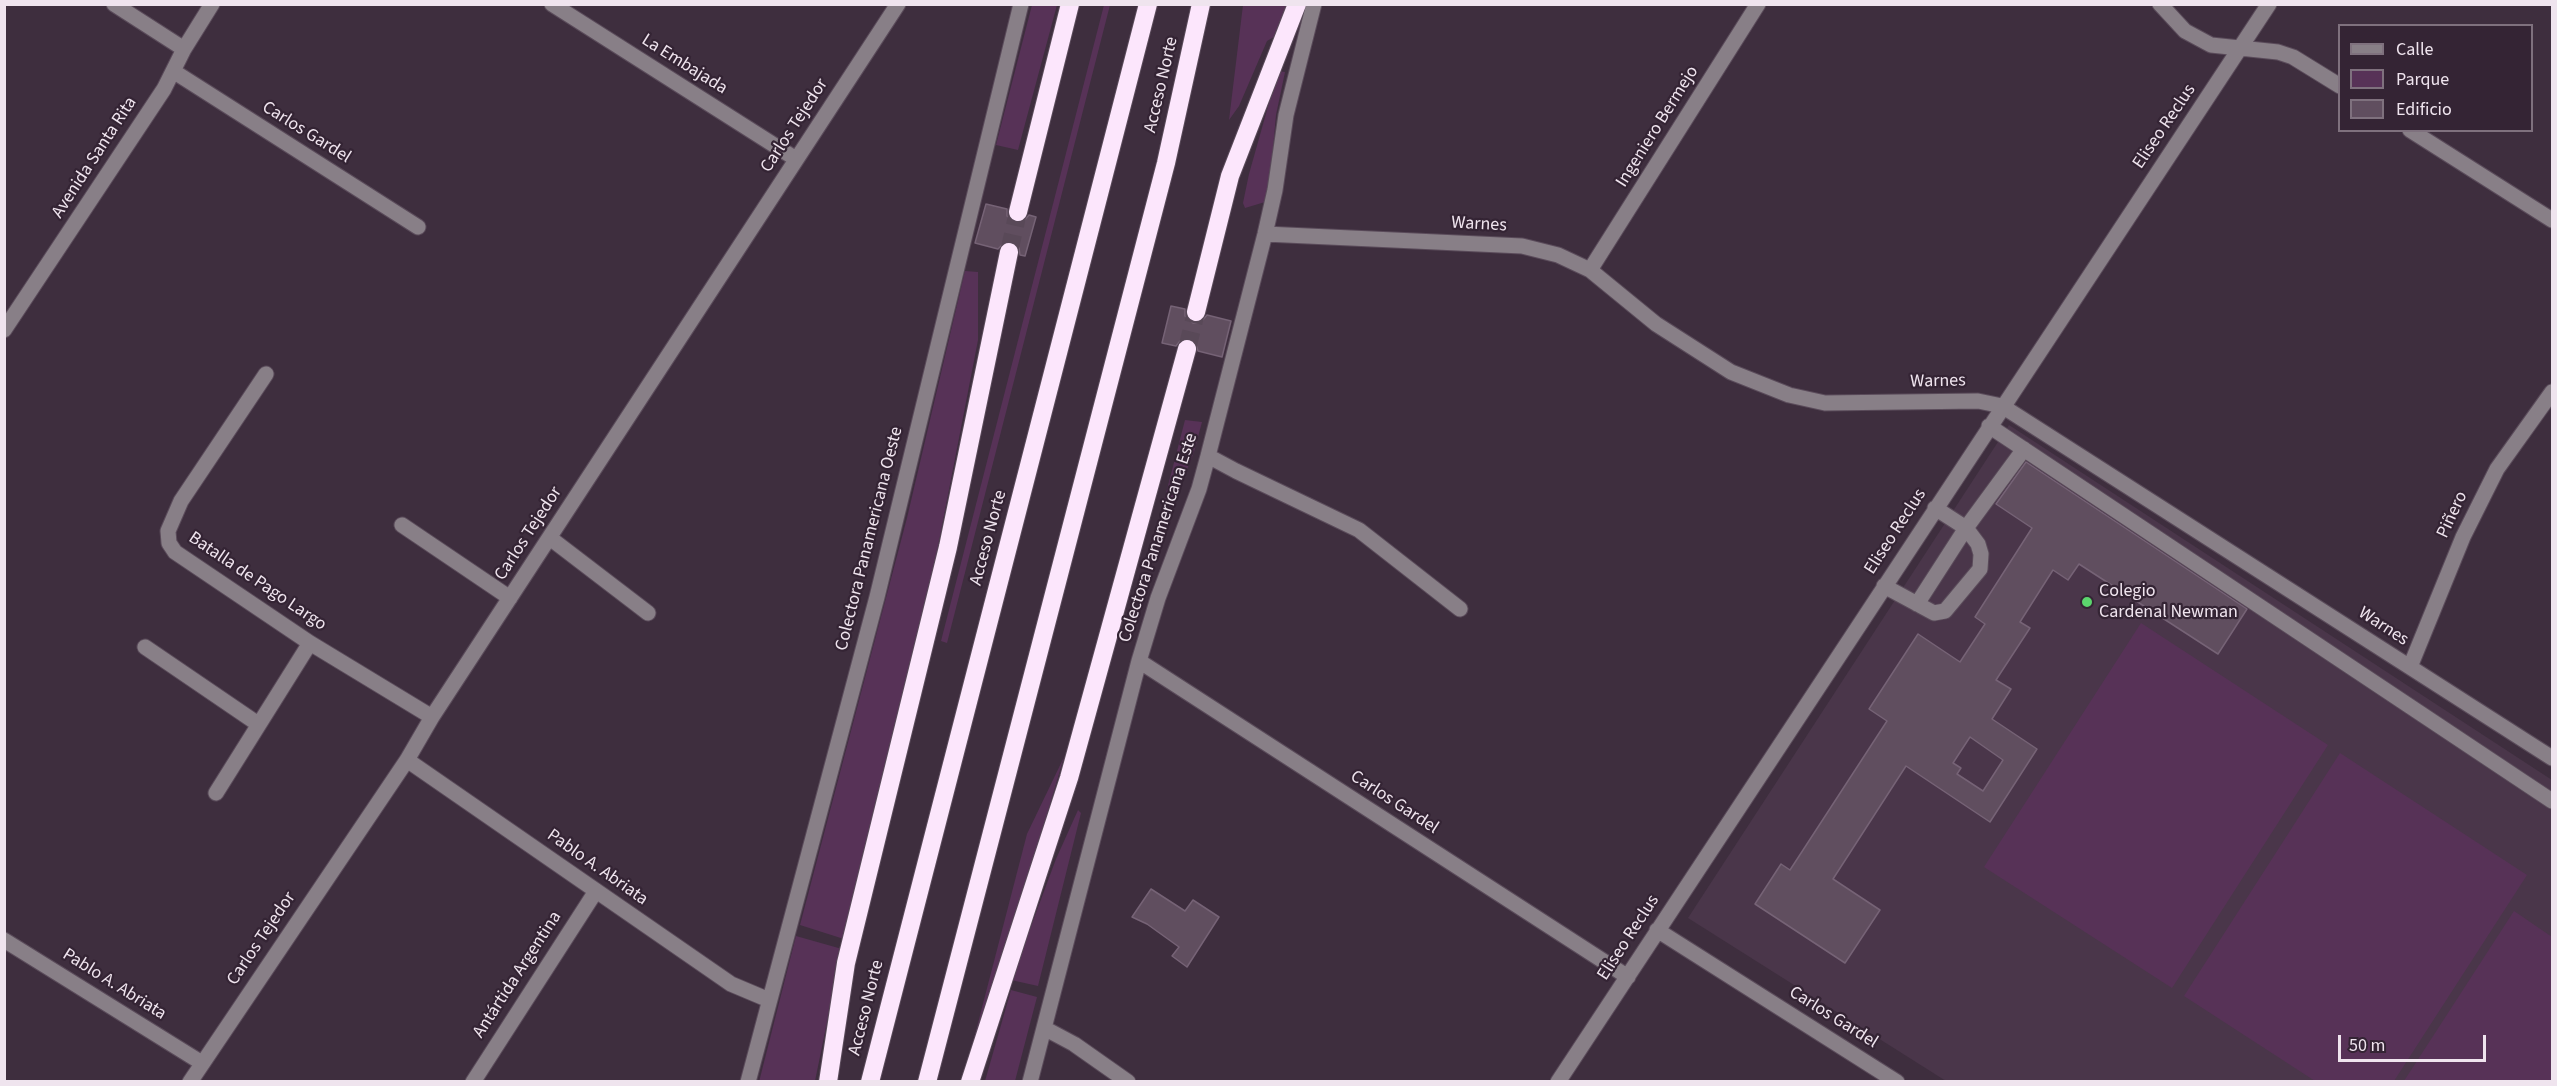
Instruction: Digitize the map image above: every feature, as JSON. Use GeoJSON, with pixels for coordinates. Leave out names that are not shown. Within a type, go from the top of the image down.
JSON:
{"type":"FeatureCollection","features":[{"type":"Feature","properties":{"kind":"highway"},"geometry":{"type":"LineString","coordinates":[[1018,212],[1070,4]]}},
{"type":"Feature","properties":{"kind":"highway","name":"Acceso Norte"},"geometry":{"type":"LineString","coordinates":[[870,1082],[1148,4]]}},
{"type":"Feature","properties":{"kind":"highway","name":"Acceso Norte"},"geometry":{"type":"LineString","coordinates":[[927,1082],[1166,163],[1201,4]]}},
{"type":"Feature","properties":{"kind":"highway"},"geometry":{"type":"LineString","coordinates":[[1196,312],[1230,176],[1297,4]]}},
{"type":"Feature","properties":{"kind":"highway"},"geometry":{"type":"LineString","coordinates":[[828,1082],[846,963],[948,547],[1010,252]]}},
{"type":"Feature","properties":{"kind":"highway"},"geometry":{"type":"LineString","coordinates":[[970,1082],[1069,778],[1187,349]]}},
{"type":"Feature","properties":{"kind":"street"},"geometry":{"type":"LineString","coordinates":[[114,4],[184,49]]}},
{"type":"Feature","properties":{"kind":"street","name":"Avenida Santa Rita"},"geometry":{"type":"LineString","coordinates":[[4,330],[157,99],[212,4]]}},
{"type":"Feature","properties":{"kind":"street","name":"La Embajada"},"geometry":{"type":"LineString","coordinates":[[552,4],[796,159]]}},
{"type":"Feature","properties":{"kind":"street","name":"Carlos Tejedor"},"geometry":{"type":"LineString","coordinates":[[189,1082],[407,760],[432,717],[898,4]]}},
{"type":"Feature","properties":{"kind":"street","name":"Colectora Panamericana Oeste"},"geometry":{"type":"LineString","coordinates":[[748,1082],[877,597],[1021,4]]}},
{"type":"Feature","properties":{"kind":"street","name":"Colectora Panamericana Este"},"geometry":{"type":"LineString","coordinates":[[1030,1082],[1139,661],[1158,598],[1199,489],[1208,456],[1265,234],[1275,190],[1286,115],[1314,4]]}},
{"type":"Feature","properties":{"kind":"street","name":"Ingeniero Bermejo"},"geometry":{"type":"LineString","coordinates":[[1590,270],[1758,4]]}},
{"type":"Feature","properties":{"kind":"street"},"geometry":{"type":"LineString","coordinates":[[2160,4],[2185,31],[2211,45],[2278,52],[2294,57],[2338,85]]}},
{"type":"Feature","properties":{"kind":"street","name":"Eliseo Reclus"},"geometry":{"type":"LineString","coordinates":[[1557,1082],[2269,4]]}},
{"type":"Feature","properties":{"kind":"street","name":"Carlos Gardel"},"geometry":{"type":"LineString","coordinates":[[173,71],[418,227]]}},
{"type":"Feature","properties":{"kind":"street"},"geometry":{"type":"LineString","coordinates":[[2413,132],[2553,220]]}},
{"type":"Feature","properties":{"kind":"street","name":"Warnes"},"geometry":{"type":"LineString","coordinates":[[1265,234],[1522,246],[1558,255],[1590,270],[1656,324],[1731,372],[1789,395],[1826,403],[1978,401],[2002,406],[2553,758]]}},
{"type":"Feature","properties":{"kind":"street","name":"Batalla de Pago Largo"},"geometry":{"type":"LineString","coordinates":[[266,374],[181,501],[168,531],[169,543],[175,552],[310,643],[432,717]]}},
{"type":"Feature","properties":{"kind":"street","name":"Piñero"},"geometry":{"type":"LineString","coordinates":[[2410,667],[2463,537],[2497,469],[2553,392]]}},
{"type":"Feature","properties":{"kind":"street"},"geometry":{"type":"LineString","coordinates":[[1989,426],[2553,801]]}},
{"type":"Feature","properties":{"kind":"street"},"geometry":{"type":"LineString","coordinates":[[1917,604],[1966,528],[2024,449]]}},
{"type":"Feature","properties":{"kind":"street"},"geometry":{"type":"LineString","coordinates":[[1208,456],[1359,530],[1460,609]]}},
{"type":"Feature","properties":{"kind":"street"},"geometry":{"type":"LineString","coordinates":[[1884,586],[1934,613],[1945,611],[1980,569],[1982,554],[1978,544],[1966,528],[1935,508]]}},
{"type":"Feature","properties":{"kind":"street"},"geometry":{"type":"LineString","coordinates":[[402,525],[510,598]]}},
{"type":"Feature","properties":{"kind":"street"},"geometry":{"type":"LineString","coordinates":[[550,538],[648,613]]}},
{"type":"Feature","properties":{"kind":"street"},"geometry":{"type":"LineString","coordinates":[[216,793],[310,643]]}},
{"type":"Feature","properties":{"kind":"street"},"geometry":{"type":"LineString","coordinates":[[145,647],[258,724]]}},
{"type":"Feature","properties":{"kind":"street","name":"Carlos Gardel"},"geometry":{"type":"LineString","coordinates":[[1139,661],[1628,976]]}},
{"type":"Feature","properties":{"kind":"street","name":"Pablo A. Abriata"},"geometry":{"type":"LineString","coordinates":[[407,760],[731,984],[770,1000]]}},
{"type":"Feature","properties":{"kind":"street","name":"Antártida Argentina"},"geometry":{"type":"LineString","coordinates":[[473,1082],[596,891]]}},
{"type":"Feature","properties":{"kind":"street","name":"Carlos Gardel"},"geometry":{"type":"LineString","coordinates":[[1657,930],[1897,1082]]}},
{"type":"Feature","properties":{"kind":"street","name":"Pablo A. Abriata"},"geometry":{"type":"LineString","coordinates":[[4,940],[202,1063]]}},
{"type":"Feature","properties":{"kind":"street"},"geometry":{"type":"LineString","coordinates":[[1044,1028],[1074,1044],[1128,1082]]}},
{"type":"Feature","properties":{"kind":"shaded area","name":"Colegio Cardenal Newman"},"geometry":{"type":"Polygon","coordinates":[[[2009,425],[2552,780],[2552,1081],[1946,1081],[1688,918],[2009,425]]]}},
{"type":"Feature","properties":{"kind":"green space"},"geometry":{"type":"Polygon","coordinates":[[[1032,5],[1057,5],[1018,150],[996,145],[1032,5]]]}},
{"type":"Feature","properties":{"kind":"green space"},"geometry":{"type":"Polygon","coordinates":[[[1104,5],[1110,5],[947,643],[941,641],[1104,5]]]}},
{"type":"Feature","properties":{"kind":"green space"},"geometry":{"type":"Polygon","coordinates":[[[1243,5],[1287,5],[1274,37],[1267,41],[1239,106],[1229,120],[1243,5]]]}},
{"type":"Feature","properties":{"kind":"green space"},"geometry":{"type":"Polygon","coordinates":[[[1278,71],[1285,72],[1276,115],[1269,193],[1265,202],[1245,208],[1243,203],[1249,174],[1278,71]]]}},
{"type":"Feature","properties":{"kind":"green space"},"geometry":{"type":"Polygon","coordinates":[[[965,271],[978,272],[978,340],[934,567],[847,940],[800,925],[907,518],[965,271]]]}},
{"type":"Feature","properties":{"kind":"green space"},"geometry":{"type":"Polygon","coordinates":[[[1185,420],[1202,422],[1184,477],[1172,502],[1163,505],[1185,420]]]}},
{"type":"Feature","properties":{"kind":"green space"},"geometry":{"type":"Polygon","coordinates":[[[2141,623],[2328,745],[2172,988],[1984,867],[2141,623]]]}},
{"type":"Feature","properties":{"kind":"green space"},"geometry":{"type":"Polygon","coordinates":[[[2340,753],[2527,875],[2394,1081],[2315,1081],[2184,996],[2340,753]]]}},
{"type":"Feature","properties":{"kind":"green space"},"geometry":{"type":"Polygon","coordinates":[[[1064,757],[979,1044],[971,1050],[1027,834],[1064,757]]]}},
{"type":"Feature","properties":{"kind":"green space"},"geometry":{"type":"Polygon","coordinates":[[[1078,810],[1081,813],[1038,986],[1011,980],[1056,859],[1078,810]]]}},
{"type":"Feature","properties":{"kind":"green space"},"geometry":{"type":"Polygon","coordinates":[[[2514,911],[2552,937],[2552,1081],[2404,1081],[2514,911]]]}},
{"type":"Feature","properties":{"kind":"green space"},"geometry":{"type":"Polygon","coordinates":[[[796,936],[842,949],[815,1081],[759,1082],[796,936]]]}},
{"type":"Feature","properties":{"kind":"green space"},"geometry":{"type":"Polygon","coordinates":[[[1011,990],[1037,997],[1015,1081],[985,1081],[1011,990]]]}},
{"type":"Feature","properties":{"kind":"building"},"geometry":{"type":"Polygon","coordinates":[[[986,204],[1007,209],[1007,216],[1015,223],[1022,223],[1029,215],[1036,217],[1025,256],[1020,255],[1019,248],[1012,241],[1005,242],[998,249],[975,243],[986,204]]]}},
{"type":"Feature","properties":{"kind":"building"},"geometry":{"type":"Polygon","coordinates":[[[1171,306],[1185,309],[1185,316],[1193,323],[1200,323],[1207,315],[1231,321],[1222,357],[1198,351],[1195,342],[1189,338],[1180,341],[1176,346],[1162,343],[1171,306]]]}},
{"type":"Feature","properties":{"kind":"building"},"geometry":{"type":"Polygon","coordinates":[[[2026,462],[2247,609],[2218,654],[2079,564],[2068,580],[2053,570],[2020,622],[2030,628],[1996,680],[2011,689],[1992,719],[2037,749],[1990,822],[1906,766],[1833,879],[1880,910],[1845,963],[1755,904],[1781,864],[1790,870],[1887,721],[1869,709],[1918,634],[1960,662],[1985,624],[1975,617],[2032,528],[1996,504],[2026,462]],[[1970,737],[1953,763],[1961,768],[1957,774],[1983,791],[2003,760],[1970,737]]]}},
{"type":"Feature","properties":{"kind":"building"},"geometry":{"type":"Polygon","coordinates":[[[1151,889],[1185,911],[1193,900],[1219,917],[1187,967],[1172,956],[1179,947],[1147,924],[1132,917],[1151,889]]]}},
{"type":"Feature","properties":{"kind":"tunnel"},"geometry":{"type":"LineString","coordinates":[[1009,252],[1018,212]]}},
{"type":"Feature","properties":{"kind":"tunnel"},"geometry":{"type":"LineString","coordinates":[[1187,349],[1196,312]]}},
{"type":"Feature","properties":{"kind":"place","name":"Colegio Cardenal Newman"},"geometry":{"type":"Point","coordinates":[2087,602]}}]}
